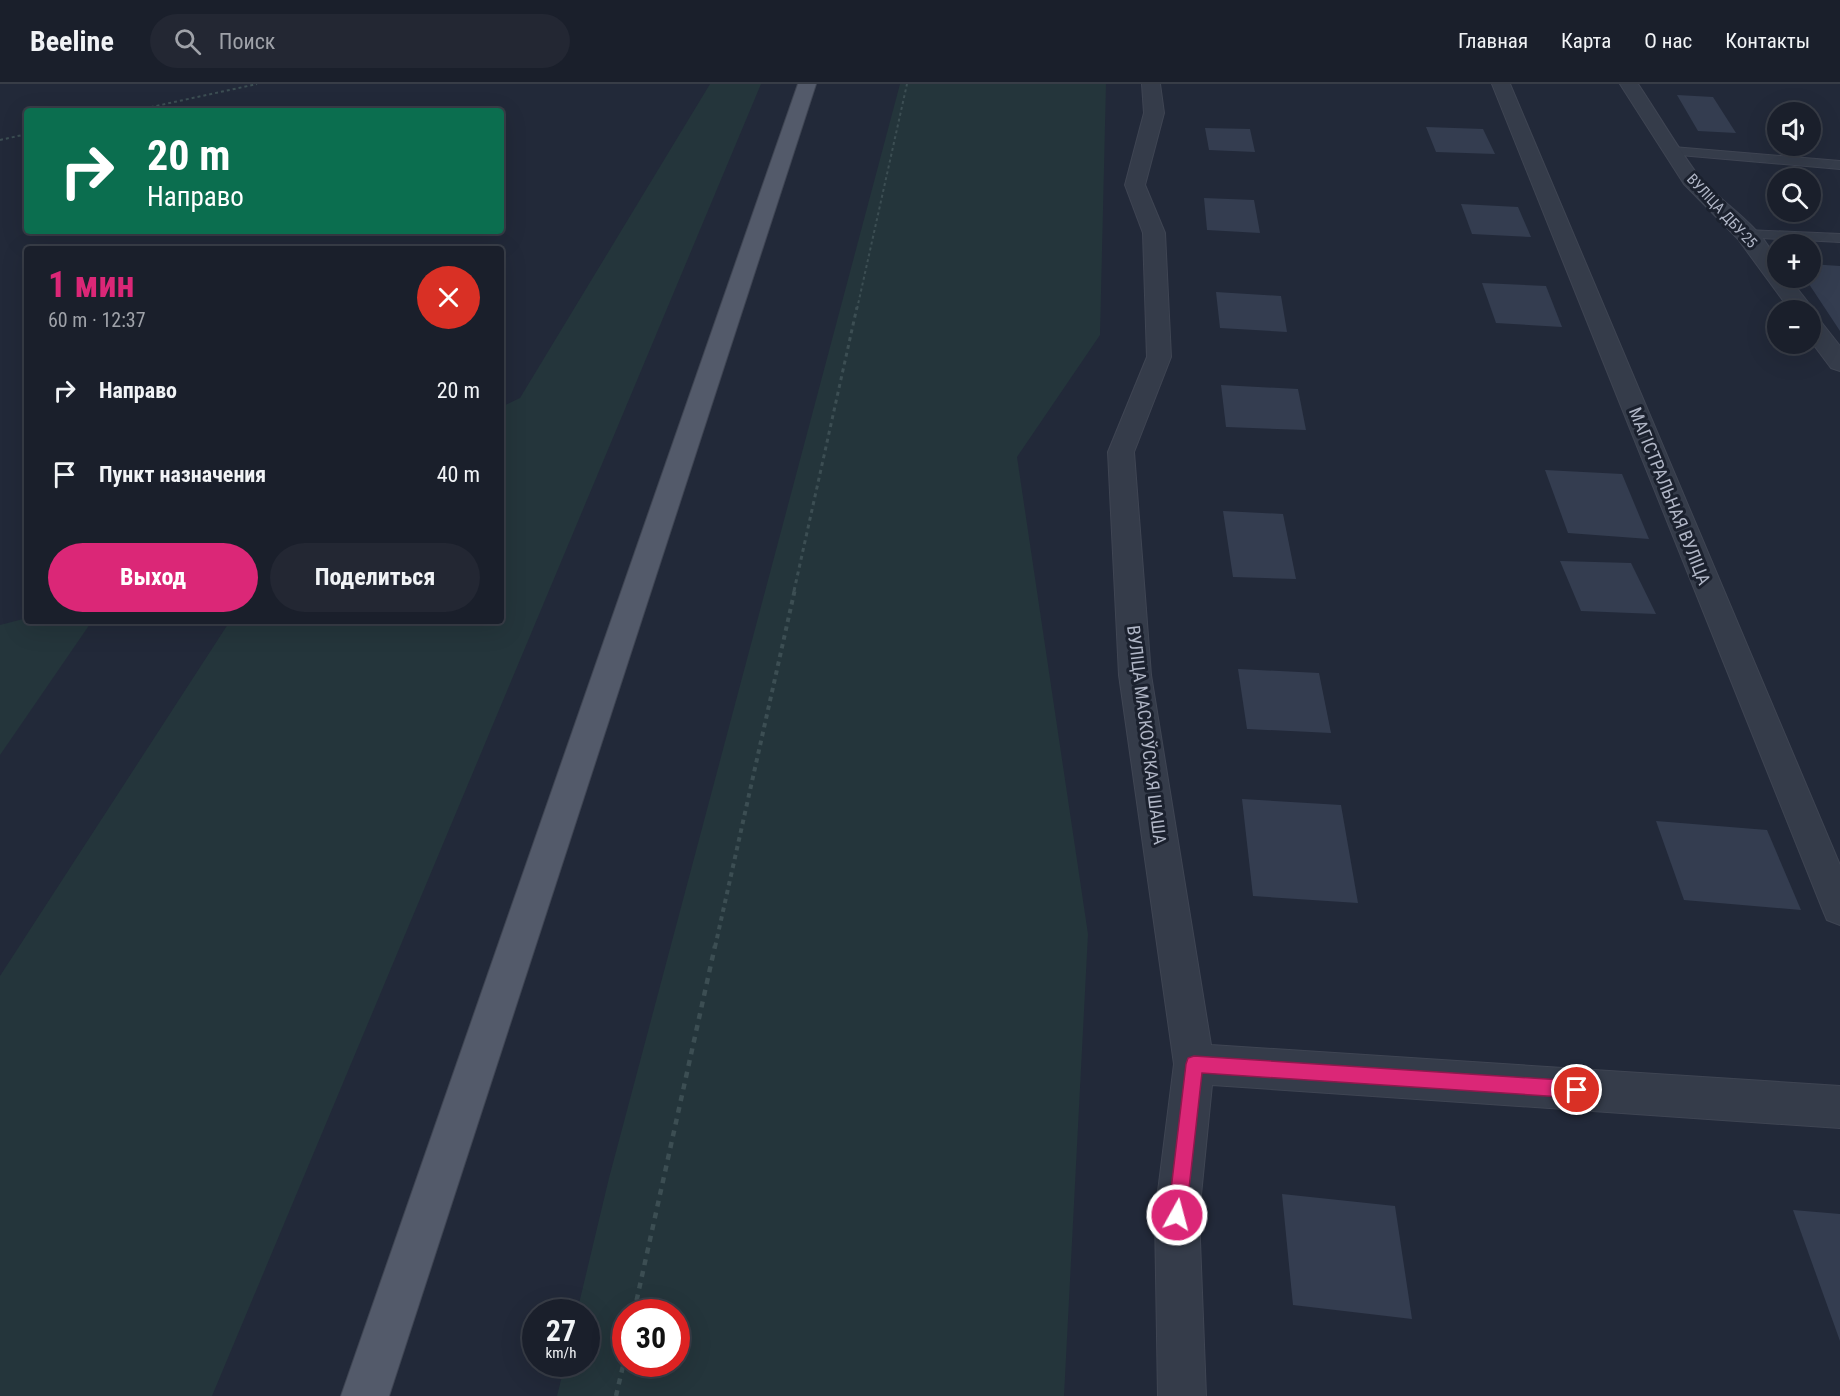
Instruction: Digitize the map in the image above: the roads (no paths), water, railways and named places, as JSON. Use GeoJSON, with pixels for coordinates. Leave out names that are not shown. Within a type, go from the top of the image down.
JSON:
{"type":"FeatureCollection","features":[{"type":"Feature","properties":{"kind":"main road"},"geometry":{"type":"LineString","coordinates":[[365,1396],[807,84]]}},
{"type":"Feature","properties":{"kind":"street","name":"ВУЛІЦА МАСКОЎСКАЯ ШАША"},"geometry":{"type":"LineString","coordinates":[[1151,84],[1154,113],[1135,185],[1154,233],[1159,357],[1121,452],[1135,675],[1194,1064],[1177,1215],[1182,1396]]}},
{"type":"Feature","properties":{"kind":"street","name":"МАГІСТРАЛЬНАЯ ВУЛІЦА"},"geometry":{"type":"LineString","coordinates":[[1501,84],[1840,908]]}},
{"type":"Feature","properties":{"kind":"street","name":"ВУЛІЦА ДБУ-25"},"geometry":{"type":"LineString","coordinates":[[1629,84],[1691,180],[1746,234],[1767,262]]}},
{"type":"Feature","properties":{"kind":"street"},"geometry":{"type":"LineString","coordinates":[[1821,338],[1840,363]]}},
{"type":"Feature","properties":{"kind":"street"},"geometry":{"type":"LineString","coordinates":[[1194,1064],[1840,1107]]}},
{"type":"Feature","properties":{"kind":"lane"},"geometry":{"type":"LineString","coordinates":[[1673,151],[1840,165]]}},
{"type":"Feature","properties":{"kind":"lane"},"geometry":{"type":"LineString","coordinates":[[1746,234],[1840,238]]}}]}
